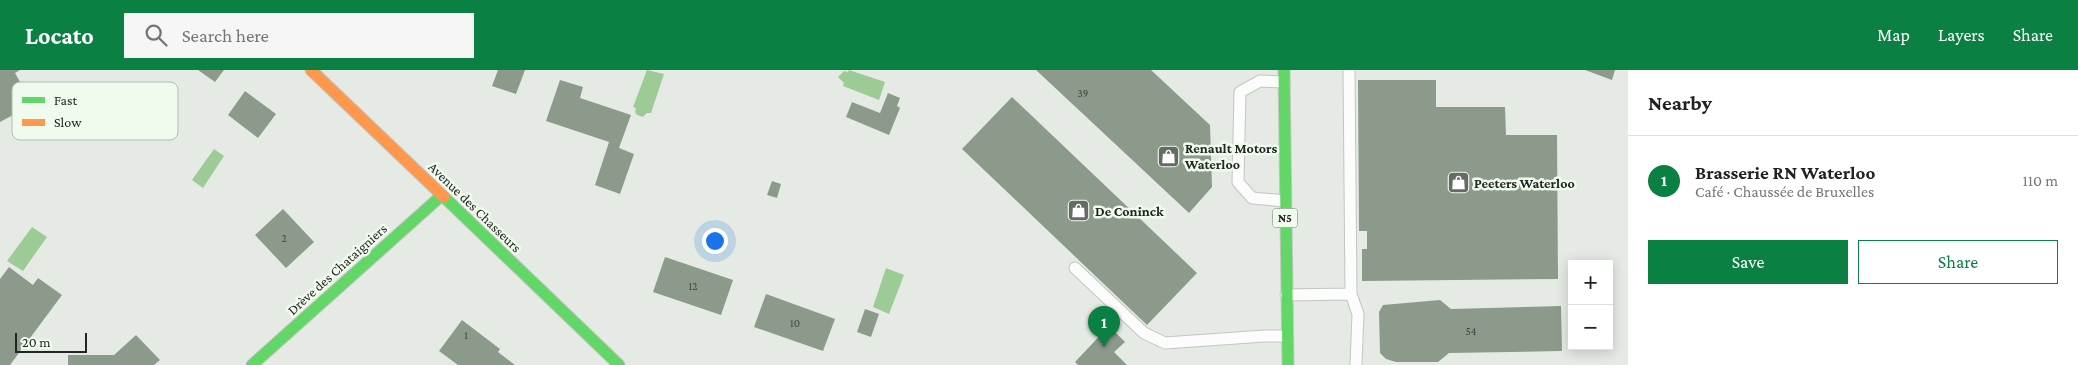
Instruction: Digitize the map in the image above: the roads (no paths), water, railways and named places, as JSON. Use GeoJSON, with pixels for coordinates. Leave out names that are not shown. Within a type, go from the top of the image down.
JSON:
{"type":"FeatureCollection","features":[{"type":"Feature","properties":{"kind":"street","name":"Avenue des Chasseurs"},"geometry":{"type":"LineString","coordinates":[[311,70],[619,365]]}},
{"type":"Feature","properties":{"kind":"street","name":"N5"},"geometry":{"type":"LineString","coordinates":[[1284,76],[1288,365]]}},
{"type":"Feature","properties":{"kind":"street","name":"Drève des Chataigniers"},"geometry":{"type":"LineString","coordinates":[[252,365],[441,196]]}},
{"type":"Feature","properties":{"kind":"lane"},"geometry":{"type":"LineString","coordinates":[[1349,70],[1351,294],[1358,314],[1356,365]]}},
{"type":"Feature","properties":{"kind":"lane"},"geometry":{"type":"LineString","coordinates":[[1284,76],[1260,81],[1240,92],[1238,182],[1252,198],[1285,201]]}},
{"type":"Feature","properties":{"kind":"lane"},"geometry":{"type":"LineString","coordinates":[[1075,268],[1144,333],[1165,343],[1287,336]]}},
{"type":"Feature","properties":{"kind":"lane"},"geometry":{"type":"LineString","coordinates":[[1286,295],[1351,294]]}},
{"type":"Feature","properties":{"kind":"place","name":"Renault Motors Waterloo"},"geometry":{"type":"Point","coordinates":[1169,156]}},
{"type":"Feature","properties":{"kind":"place","name":"Peeters Waterloo"},"geometry":{"type":"Point","coordinates":[1458,183]}},
{"type":"Feature","properties":{"kind":"place","name":"De Coninck"},"geometry":{"type":"Point","coordinates":[1079,211]}},
{"type":"Feature","properties":{"kind":"place","name":"Brasserie RN Waterloo"},"geometry":{"type":"Point","coordinates":[1104,347]}}]}
